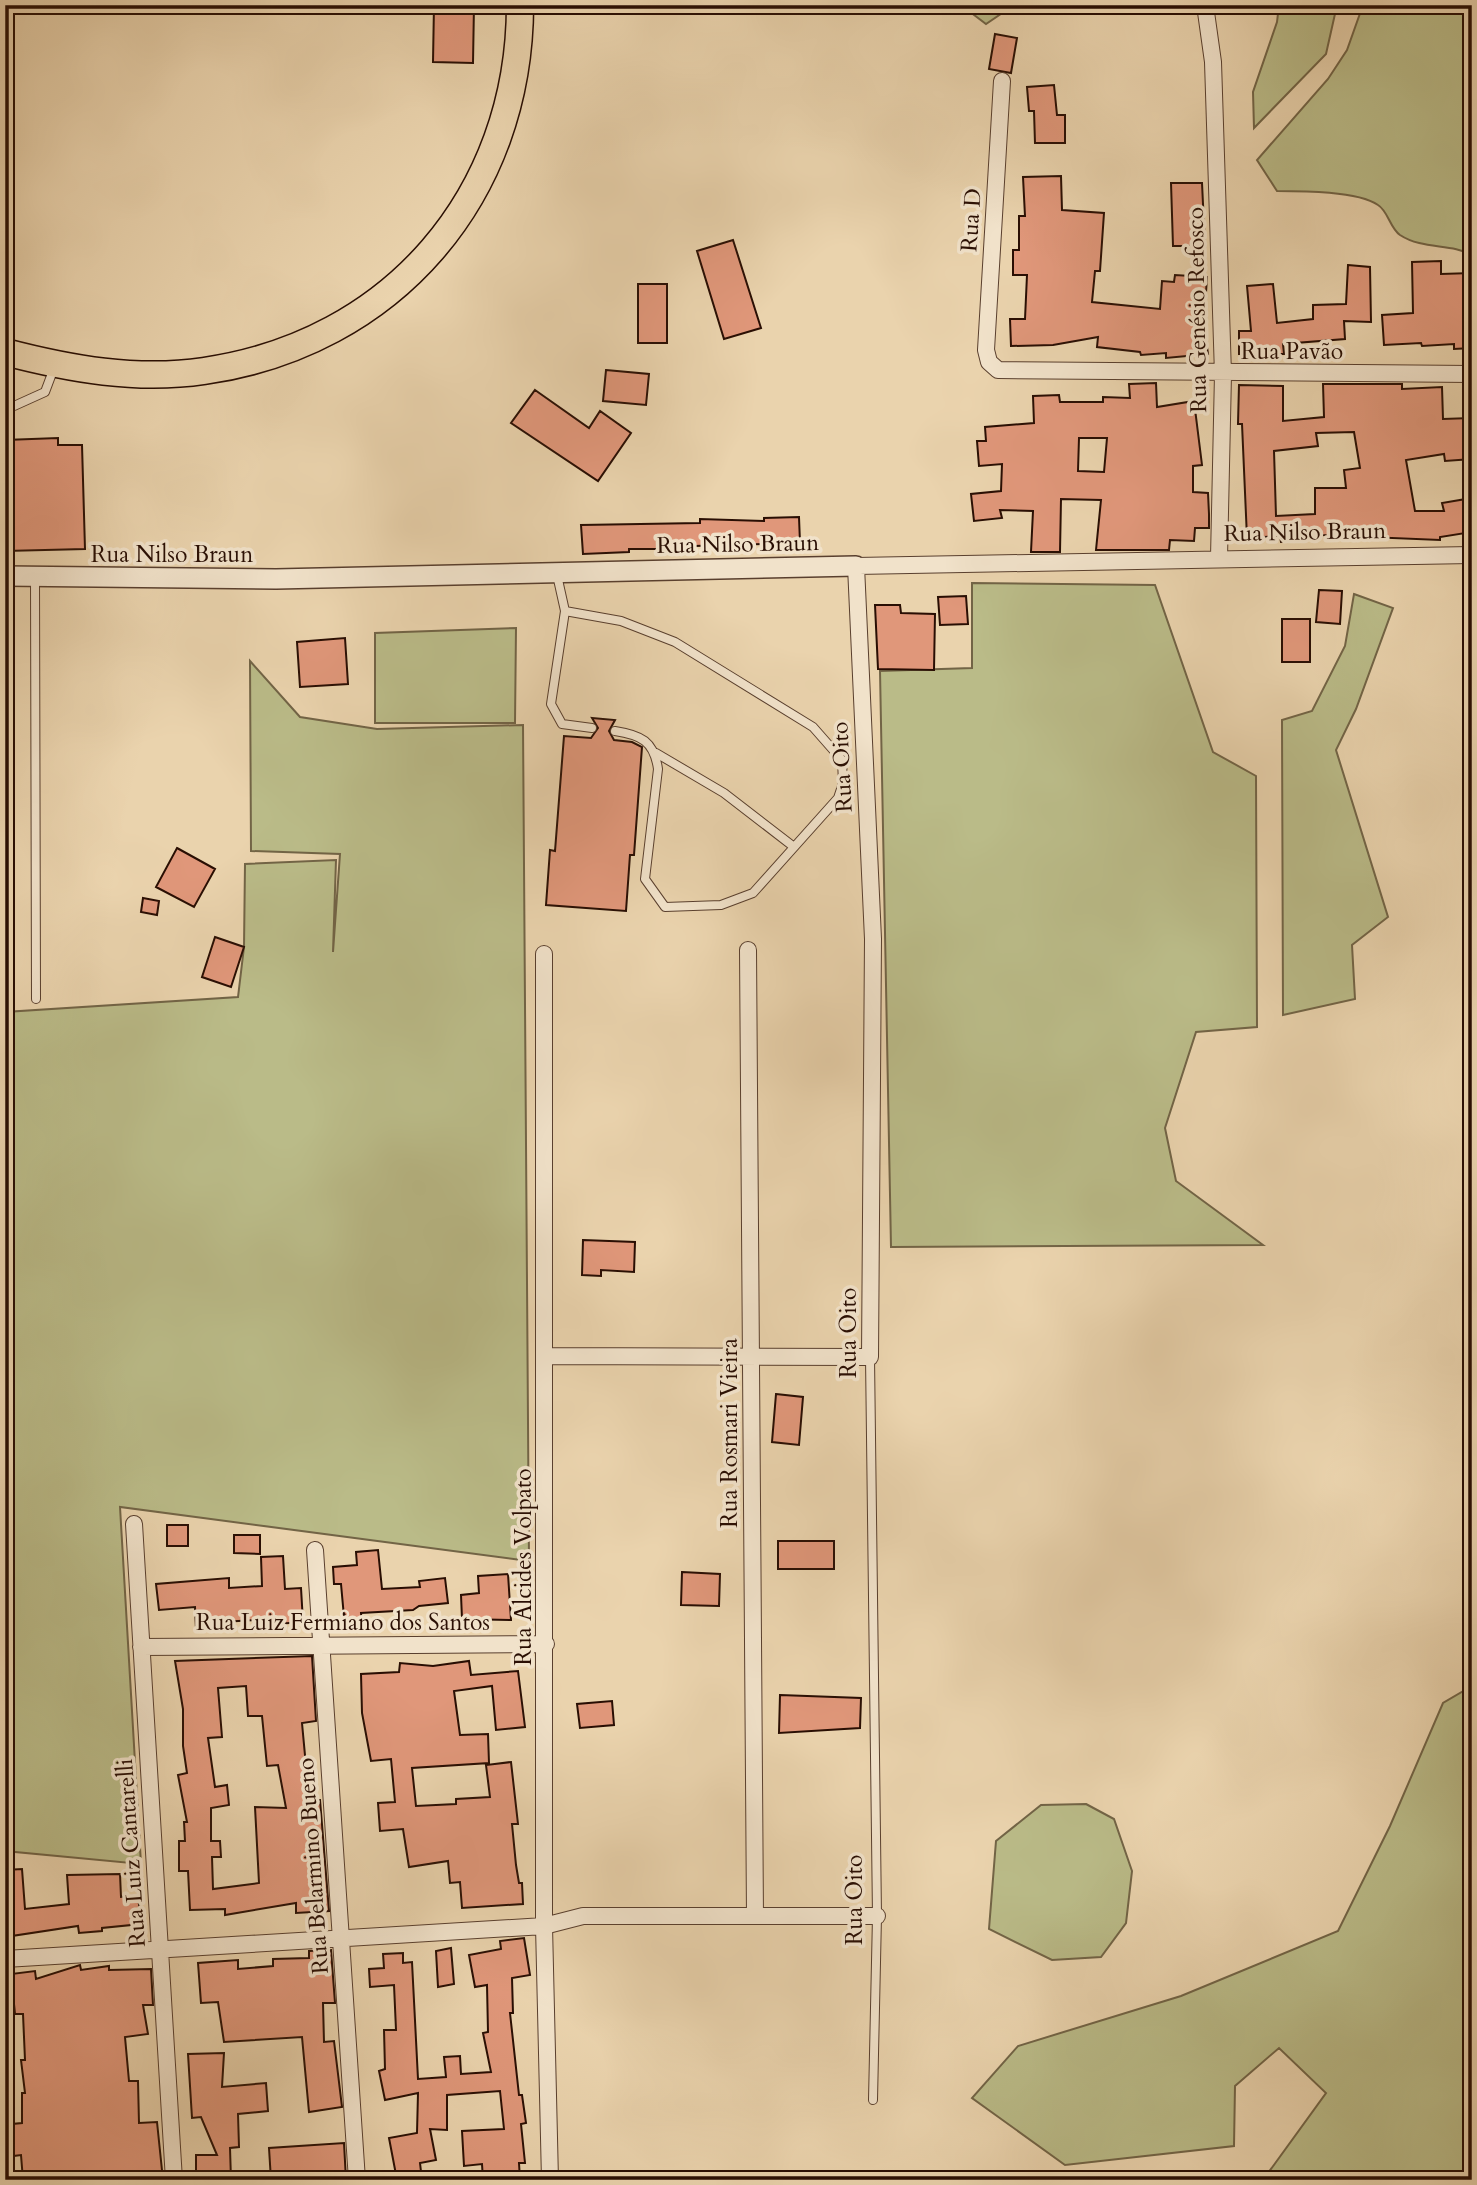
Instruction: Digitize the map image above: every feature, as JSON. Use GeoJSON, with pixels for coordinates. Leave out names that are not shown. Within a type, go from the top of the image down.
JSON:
{"type":"FeatureCollection","features":[{"type":"Feature","properties":{"kind":"highway"},"geometry":{"type":"LineString","coordinates":[[5,352],[55,365],[119,374],[204,372],[286,353],[332,333],[376,305],[416,269],[450,228],[478,185],[503,121],[515,64],[520,5]]}},
{"type":"Feature","properties":{"kind":"street","name":"Rua Genésio Refosco"},"geometry":{"type":"LineString","coordinates":[[1205,5],[1213,62],[1223,374],[1219,558]]}},
{"type":"Feature","properties":{"kind":"street","name":"Rua D"},"geometry":{"type":"LineString","coordinates":[[989,362],[986,350],[1002,81]]}},
{"type":"Feature","properties":{"kind":"street","name":"Rua Pavão"},"geometry":{"type":"LineString","coordinates":[[989,362],[998,370],[1223,374],[1472,374]]}},
{"type":"Feature","properties":{"kind":"street","name":"Rua Nilso Braun"},"geometry":{"type":"LineString","coordinates":[[5,576],[276,579],[1472,555]]}},
{"type":"Feature","properties":{"kind":"street","name":"Rua Oito"},"geometry":{"type":"LineString","coordinates":[[856,566],[873,939],[870,1357]]}},
{"type":"Feature","properties":{"kind":"street","name":"Rua Rosmari Vieira"},"geometry":{"type":"LineString","coordinates":[[748,950],[755,1916]]}},
{"type":"Feature","properties":{"kind":"street","name":"Rua Alcides Volpato"},"geometry":{"type":"LineString","coordinates":[[544,954],[544,1926],[550,2180]]}},
{"type":"Feature","properties":{"kind":"street"},"geometry":{"type":"LineString","coordinates":[[545,1356],[870,1357]]}},
{"type":"Feature","properties":{"kind":"street","name":"Rua Luiz Cantarelli"},"geometry":{"type":"LineString","coordinates":[[134,1524],[174,2180]]}},
{"type":"Feature","properties":{"kind":"street","name":"Rua Belarmino Bueno"},"geometry":{"type":"LineString","coordinates":[[315,1550],[357,2180]]}},
{"type":"Feature","properties":{"kind":"street","name":"Rua Luiz Fermiano dos Santos"},"geometry":{"type":"LineString","coordinates":[[141,1647],[546,1644]]}},
{"type":"Feature","properties":{"kind":"street"},"geometry":{"type":"LineString","coordinates":[[5,1959],[544,1926],[583,1916],[877,1916]]}},
{"type":"Feature","properties":{"kind":"lane"},"geometry":{"type":"LineString","coordinates":[[5,405],[14,406],[45,392],[55,365]]}},
{"type":"Feature","properties":{"kind":"lane"},"geometry":{"type":"LineString","coordinates":[[556,572],[565,611],[551,704],[562,724],[592,727]]}},
{"type":"Feature","properties":{"kind":"lane"},"geometry":{"type":"LineString","coordinates":[[35,578],[36,999]]}},
{"type":"Feature","properties":{"kind":"lane"},"geometry":{"type":"LineString","coordinates":[[565,611],[621,621],[675,642],[813,727],[842,760],[844,783],[838,798],[753,893],[721,905],[665,907],[645,880],[658,769],[656,753]]}},
{"type":"Feature","properties":{"kind":"lane"},"geometry":{"type":"LineString","coordinates":[[615,731],[637,734],[656,753],[724,793],[794,847]]}},
{"type":"Feature","properties":{"kind":"lane","name":"Rua Oito"},"geometry":{"type":"LineString","coordinates":[[870,1357],[877,1916],[873,2100]]}},
{"type":"Feature","properties":{"kind":"green space"},"geometry":{"type":"Polygon","coordinates":[[[961,5],[1014,5],[986,24],[961,5]]]}},
{"type":"Feature","properties":{"kind":"green space"},"geometry":{"type":"Polygon","coordinates":[[[1279,5],[1337,5],[1326,54],[1254,128],[1253,92],[1277,22],[1279,5]]]}},
{"type":"Feature","properties":{"kind":"green space"},"geometry":{"type":"Polygon","coordinates":[[[1363,5],[1472,5],[1472,255],[1409,240],[1400,235],[1378,205],[1369,200],[1329,193],[1277,191],[1257,160],[1328,79],[1347,50],[1363,5]]]}},
{"type":"Feature","properties":{"kind":"green space"},"geometry":{"type":"Polygon","coordinates":[[[972,583],[1155,585],[1213,752],[1256,776],[1257,1027],[1196,1032],[1165,1128],[1176,1181],[1263,1245],[891,1247],[880,671],[972,668],[972,583]]]}},
{"type":"Feature","properties":{"kind":"green space"},"geometry":{"type":"Polygon","coordinates":[[[1354,594],[1393,608],[1356,709],[1336,750],[1388,917],[1352,945],[1355,999],[1283,1015],[1282,720],[1312,711],[1345,646],[1354,594]]]}},
{"type":"Feature","properties":{"kind":"green space"},"geometry":{"type":"Polygon","coordinates":[[[516,628],[515,723],[375,723],[375,633],[516,628]]]}},
{"type":"Feature","properties":{"kind":"green space"},"geometry":{"type":"Polygon","coordinates":[[[250,661],[300,717],[377,729],[523,725],[529,1561],[120,1507],[141,1864],[5,1851],[5,1012],[238,997],[244,947],[245,864],[336,860],[333,952],[340,854],[251,851],[250,661]]]}},
{"type":"Feature","properties":{"kind":"green space"},"geometry":{"type":"Polygon","coordinates":[[[1472,1686],[1472,2180],[1263,2180],[1326,2093],[1279,2048],[1235,2086],[1234,2146],[1065,2165],[972,2098],[1018,2046],[1181,1996],[1338,1931],[1390,1826],[1443,1703],[1472,1686]]]}},
{"type":"Feature","properties":{"kind":"green space"},"geometry":{"type":"Polygon","coordinates":[[[1086,1804],[1114,1819],[1132,1871],[1126,1923],[1101,1957],[1052,1960],[989,1929],[996,1841],[1041,1805],[1086,1804]]]}},
{"type":"Feature","properties":{"kind":"building"},"geometry":{"type":"Polygon","coordinates":[[[434,5],[474,5],[473,63],[433,62],[434,5]]]}},
{"type":"Feature","properties":{"kind":"building"},"geometry":{"type":"Polygon","coordinates":[[[995,34],[1017,38],[1011,73],[989,69],[995,34]]]}},
{"type":"Feature","properties":{"kind":"building"},"geometry":{"type":"Polygon","coordinates":[[[1054,85],[1057,115],[1065,115],[1065,143],[1035,143],[1034,111],[1029,111],[1027,87],[1054,85]]]}},
{"type":"Feature","properties":{"kind":"building"},"geometry":{"type":"Polygon","coordinates":[[[1061,176],[1062,210],[1104,213],[1100,271],[1095,271],[1092,302],[1160,309],[1162,281],[1174,282],[1175,275],[1207,277],[1203,340],[1206,340],[1208,354],[1166,358],[1166,353],[1141,355],[1140,352],[1097,347],[1098,337],[1053,345],[1011,346],[1010,319],[1025,319],[1027,275],[1013,275],[1013,250],[1019,250],[1019,216],[1025,216],[1023,177],[1061,176]]]}},
{"type":"Feature","properties":{"kind":"building"},"geometry":{"type":"Polygon","coordinates":[[[1171,183],[1202,183],[1205,246],[1173,246],[1171,183]]]}},
{"type":"Feature","properties":{"kind":"building"},"geometry":{"type":"Polygon","coordinates":[[[733,240],[761,328],[724,339],[697,251],[733,240]]]}},
{"type":"Feature","properties":{"kind":"building"},"geometry":{"type":"Polygon","coordinates":[[[1441,261],[1441,274],[1472,273],[1472,348],[1454,349],[1454,344],[1384,345],[1382,315],[1413,313],[1412,262],[1441,261]]]}},
{"type":"Feature","properties":{"kind":"building"},"geometry":{"type":"Polygon","coordinates":[[[1348,265],[1370,267],[1371,322],[1344,321],[1345,339],[1283,344],[1284,354],[1239,354],[1239,331],[1251,331],[1247,286],[1273,284],[1277,323],[1313,319],[1313,305],[1346,304],[1348,265]]]}},
{"type":"Feature","properties":{"kind":"building"},"geometry":{"type":"Polygon","coordinates":[[[638,284],[667,284],[667,343],[638,343],[638,284]]]}},
{"type":"Feature","properties":{"kind":"building"},"geometry":{"type":"Polygon","coordinates":[[[606,370],[649,374],[646,405],[603,401],[606,370]]]}},
{"type":"Feature","properties":{"kind":"building"},"geometry":{"type":"Polygon","coordinates":[[[1156,383],[1157,407],[1194,401],[1202,465],[1193,466],[1193,492],[1208,493],[1209,528],[1195,528],[1194,541],[1170,540],[1169,550],[1096,550],[1101,500],[1061,499],[1060,552],[1031,552],[1033,511],[1000,510],[1002,518],[974,521],[971,494],[1001,491],[1002,464],[979,466],[977,441],[986,441],[985,427],[1034,423],[1033,396],[1059,395],[1060,402],[1103,402],[1103,397],[1130,398],[1129,384],[1156,383]],[[1079,438],[1078,471],[1104,472],[1107,438],[1079,438]]]}},
{"type":"Feature","properties":{"kind":"building"},"geometry":{"type":"Polygon","coordinates":[[[1323,384],[1402,384],[1402,389],[1442,387],[1443,419],[1471,418],[1472,459],[1445,461],[1444,454],[1406,460],[1415,511],[1444,511],[1442,503],[1466,499],[1467,505],[1472,505],[1472,532],[1440,537],[1440,540],[1296,534],[1296,541],[1281,542],[1280,536],[1247,538],[1242,424],[1238,424],[1239,385],[1283,386],[1283,421],[1324,417],[1323,384]],[[1354,432],[1316,433],[1318,446],[1274,451],[1276,516],[1315,514],[1315,488],[1346,488],[1344,470],[1360,468],[1354,432]]]}},
{"type":"Feature","properties":{"kind":"building"},"geometry":{"type":"Polygon","coordinates":[[[535,390],[589,428],[600,411],[631,433],[598,481],[511,423],[535,390]]]}},
{"type":"Feature","properties":{"kind":"building"},"geometry":{"type":"Polygon","coordinates":[[[58,438],[58,445],[82,445],[85,549],[5,551],[5,440],[58,438]]]}},
{"type":"Feature","properties":{"kind":"building"},"geometry":{"type":"Polygon","coordinates":[[[799,517],[800,543],[694,546],[694,549],[629,549],[629,552],[583,554],[581,525],[700,523],[700,519],[764,521],[764,518],[799,517]]]}},
{"type":"Feature","properties":{"kind":"building"},"geometry":{"type":"Polygon","coordinates":[[[1319,590],[1342,591],[1340,624],[1316,622],[1319,590]]]}},
{"type":"Feature","properties":{"kind":"building"},"geometry":{"type":"Polygon","coordinates":[[[966,596],[968,624],[940,625],[938,597],[966,596]]]}},
{"type":"Feature","properties":{"kind":"building"},"geometry":{"type":"Polygon","coordinates":[[[875,605],[900,605],[901,613],[935,614],[934,670],[878,669],[875,605]]]}},
{"type":"Feature","properties":{"kind":"building"},"geometry":{"type":"Polygon","coordinates":[[[1282,619],[1310,619],[1310,662],[1282,662],[1282,619]]]}},
{"type":"Feature","properties":{"kind":"building"},"geometry":{"type":"Polygon","coordinates":[[[345,638],[348,684],[300,687],[297,642],[345,638]]]}},
{"type":"Feature","properties":{"kind":"building"},"geometry":{"type":"Polygon","coordinates":[[[592,718],[615,720],[609,731],[614,740],[632,742],[642,747],[634,855],[630,855],[626,911],[546,905],[550,850],[555,851],[564,736],[591,738],[598,728],[592,718]]]}},
{"type":"Feature","properties":{"kind":"building"},"geometry":{"type":"Polygon","coordinates":[[[177,848],[215,869],[194,907],[156,887],[177,848]]]}},
{"type":"Feature","properties":{"kind":"building"},"geometry":{"type":"Polygon","coordinates":[[[143,898],[159,901],[157,915],[141,912],[143,898]]]}},
{"type":"Feature","properties":{"kind":"building"},"geometry":{"type":"Polygon","coordinates":[[[215,937],[244,947],[231,987],[202,977],[215,937]]]}},
{"type":"Feature","properties":{"kind":"building"},"geometry":{"type":"Polygon","coordinates":[[[583,1240],[635,1242],[634,1272],[601,1270],[601,1276],[582,1275],[583,1240]]]}},
{"type":"Feature","properties":{"kind":"building"},"geometry":{"type":"Polygon","coordinates":[[[776,1394],[803,1397],[799,1445],[772,1442],[776,1394]]]}},
{"type":"Feature","properties":{"kind":"building"},"geometry":{"type":"Polygon","coordinates":[[[167,1525],[188,1525],[188,1546],[167,1546],[167,1525]]]}},
{"type":"Feature","properties":{"kind":"building"},"geometry":{"type":"Polygon","coordinates":[[[234,1535],[260,1535],[260,1554],[234,1553],[234,1535]]]}},
{"type":"Feature","properties":{"kind":"building"},"geometry":{"type":"Polygon","coordinates":[[[778,1541],[834,1541],[834,1569],[778,1569],[778,1541]]]}},
{"type":"Feature","properties":{"kind":"building"},"geometry":{"type":"Polygon","coordinates":[[[378,1550],[382,1589],[420,1587],[419,1581],[445,1578],[448,1603],[419,1606],[413,1610],[361,1613],[362,1626],[345,1628],[341,1584],[334,1584],[333,1567],[357,1565],[356,1552],[378,1550]]]}},
{"type":"Feature","properties":{"kind":"building"},"geometry":{"type":"Polygon","coordinates":[[[283,1556],[285,1589],[301,1588],[303,1622],[276,1624],[276,1619],[221,1622],[221,1628],[196,1629],[195,1607],[159,1610],[156,1584],[229,1578],[229,1588],[262,1586],[261,1557],[283,1556]]]}},
{"type":"Feature","properties":{"kind":"building"},"geometry":{"type":"Polygon","coordinates":[[[682,1572],[720,1574],[719,1606],[681,1605],[682,1572]]]}},
{"type":"Feature","properties":{"kind":"building"},"geometry":{"type":"Polygon","coordinates":[[[508,1574],[511,1620],[462,1619],[461,1595],[479,1593],[478,1576],[508,1574]]]}},
{"type":"Feature","properties":{"kind":"building"},"geometry":{"type":"Polygon","coordinates":[[[312,1656],[316,1721],[302,1723],[306,1766],[310,1765],[316,1800],[320,1800],[329,1911],[296,1913],[296,1903],[225,1915],[225,1909],[190,1910],[188,1871],[179,1871],[179,1841],[185,1841],[184,1822],[187,1822],[178,1775],[187,1773],[183,1746],[183,1709],[175,1661],[312,1656]],[[246,1686],[218,1688],[222,1737],[208,1738],[215,1787],[227,1785],[229,1805],[211,1808],[211,1841],[220,1841],[221,1857],[212,1857],[213,1889],[259,1883],[255,1807],[286,1808],[278,1765],[267,1766],[262,1716],[248,1716],[246,1686]]]}},
{"type":"Feature","properties":{"kind":"building"},"geometry":{"type":"Polygon","coordinates":[[[469,1661],[471,1675],[518,1671],[525,1727],[496,1730],[492,1686],[454,1691],[460,1735],[488,1734],[489,1763],[412,1768],[416,1806],[456,1804],[456,1799],[490,1797],[486,1765],[511,1762],[518,1824],[512,1824],[523,1904],[462,1908],[460,1882],[450,1883],[448,1861],[409,1867],[403,1829],[380,1831],[378,1803],[395,1802],[391,1759],[371,1761],[362,1713],[361,1674],[399,1672],[400,1663],[433,1666],[469,1661]]]}},
{"type":"Feature","properties":{"kind":"building"},"geometry":{"type":"Polygon","coordinates":[[[780,1695],[861,1698],[860,1728],[779,1733],[780,1695]]]}},
{"type":"Feature","properties":{"kind":"building"},"geometry":{"type":"Polygon","coordinates":[[[612,1701],[614,1725],[580,1728],[577,1704],[612,1701]]]}},
{"type":"Feature","properties":{"kind":"building"},"geometry":{"type":"Polygon","coordinates":[[[22,1869],[25,1909],[69,1904],[67,1875],[120,1874],[121,1897],[138,1895],[141,1924],[79,1933],[78,1926],[5,1937],[5,1870],[22,1869]]]}},
{"type":"Feature","properties":{"kind":"building"},"geometry":{"type":"Polygon","coordinates":[[[524,1938],[530,1975],[512,1978],[513,2013],[510,2013],[519,2095],[522,2095],[526,2123],[521,2124],[525,2163],[519,2163],[520,2180],[483,2180],[482,2164],[464,2166],[462,2131],[504,2129],[500,2091],[447,2095],[447,2130],[430,2129],[436,2160],[420,2163],[422,2180],[397,2180],[389,2138],[417,2133],[418,2093],[385,2100],[379,2071],[385,2069],[384,2030],[396,2030],[394,1985],[370,1987],[369,1969],[384,1968],[383,1954],[403,1953],[403,1963],[412,1962],[418,2079],[446,2077],[444,2057],[460,2056],[461,2074],[491,2072],[483,2033],[488,2032],[487,1985],[475,1987],[469,1955],[501,1949],[500,1941],[524,1938]]]}},
{"type":"Feature","properties":{"kind":"building"},"geometry":{"type":"Polygon","coordinates":[[[451,1948],[454,1984],[438,1987],[436,1951],[451,1948]]]}},
{"type":"Feature","properties":{"kind":"building"},"geometry":{"type":"Polygon","coordinates":[[[331,1950],[335,2003],[323,2003],[324,2042],[334,2041],[342,2107],[309,2112],[302,2037],[224,2042],[218,2002],[201,2003],[198,1963],[238,1960],[238,1969],[273,1966],[273,1959],[309,1958],[309,1951],[331,1950]]]}},
{"type":"Feature","properties":{"kind":"building"},"geometry":{"type":"Polygon","coordinates":[[[80,1965],[81,1970],[109,1966],[109,1970],[151,1969],[153,2005],[143,2005],[148,2034],[125,2037],[129,2081],[138,2081],[139,2123],[157,2122],[163,2180],[23,2180],[21,2155],[13,2156],[12,2124],[22,2123],[22,2093],[25,2093],[21,2060],[25,2060],[23,2014],[15,2014],[11,1974],[35,1971],[36,1979],[80,1965]]]}},
{"type":"Feature","properties":{"kind":"building"},"geometry":{"type":"Polygon","coordinates":[[[224,2053],[222,2087],[266,2083],[268,2111],[238,2114],[239,2147],[230,2148],[231,2180],[196,2180],[196,2155],[217,2155],[201,2117],[192,2118],[188,2054],[224,2053]]]}},
{"type":"Feature","properties":{"kind":"building"},"geometry":{"type":"Polygon","coordinates":[[[344,2143],[346,2180],[271,2180],[269,2148],[344,2143]]]}}]}
